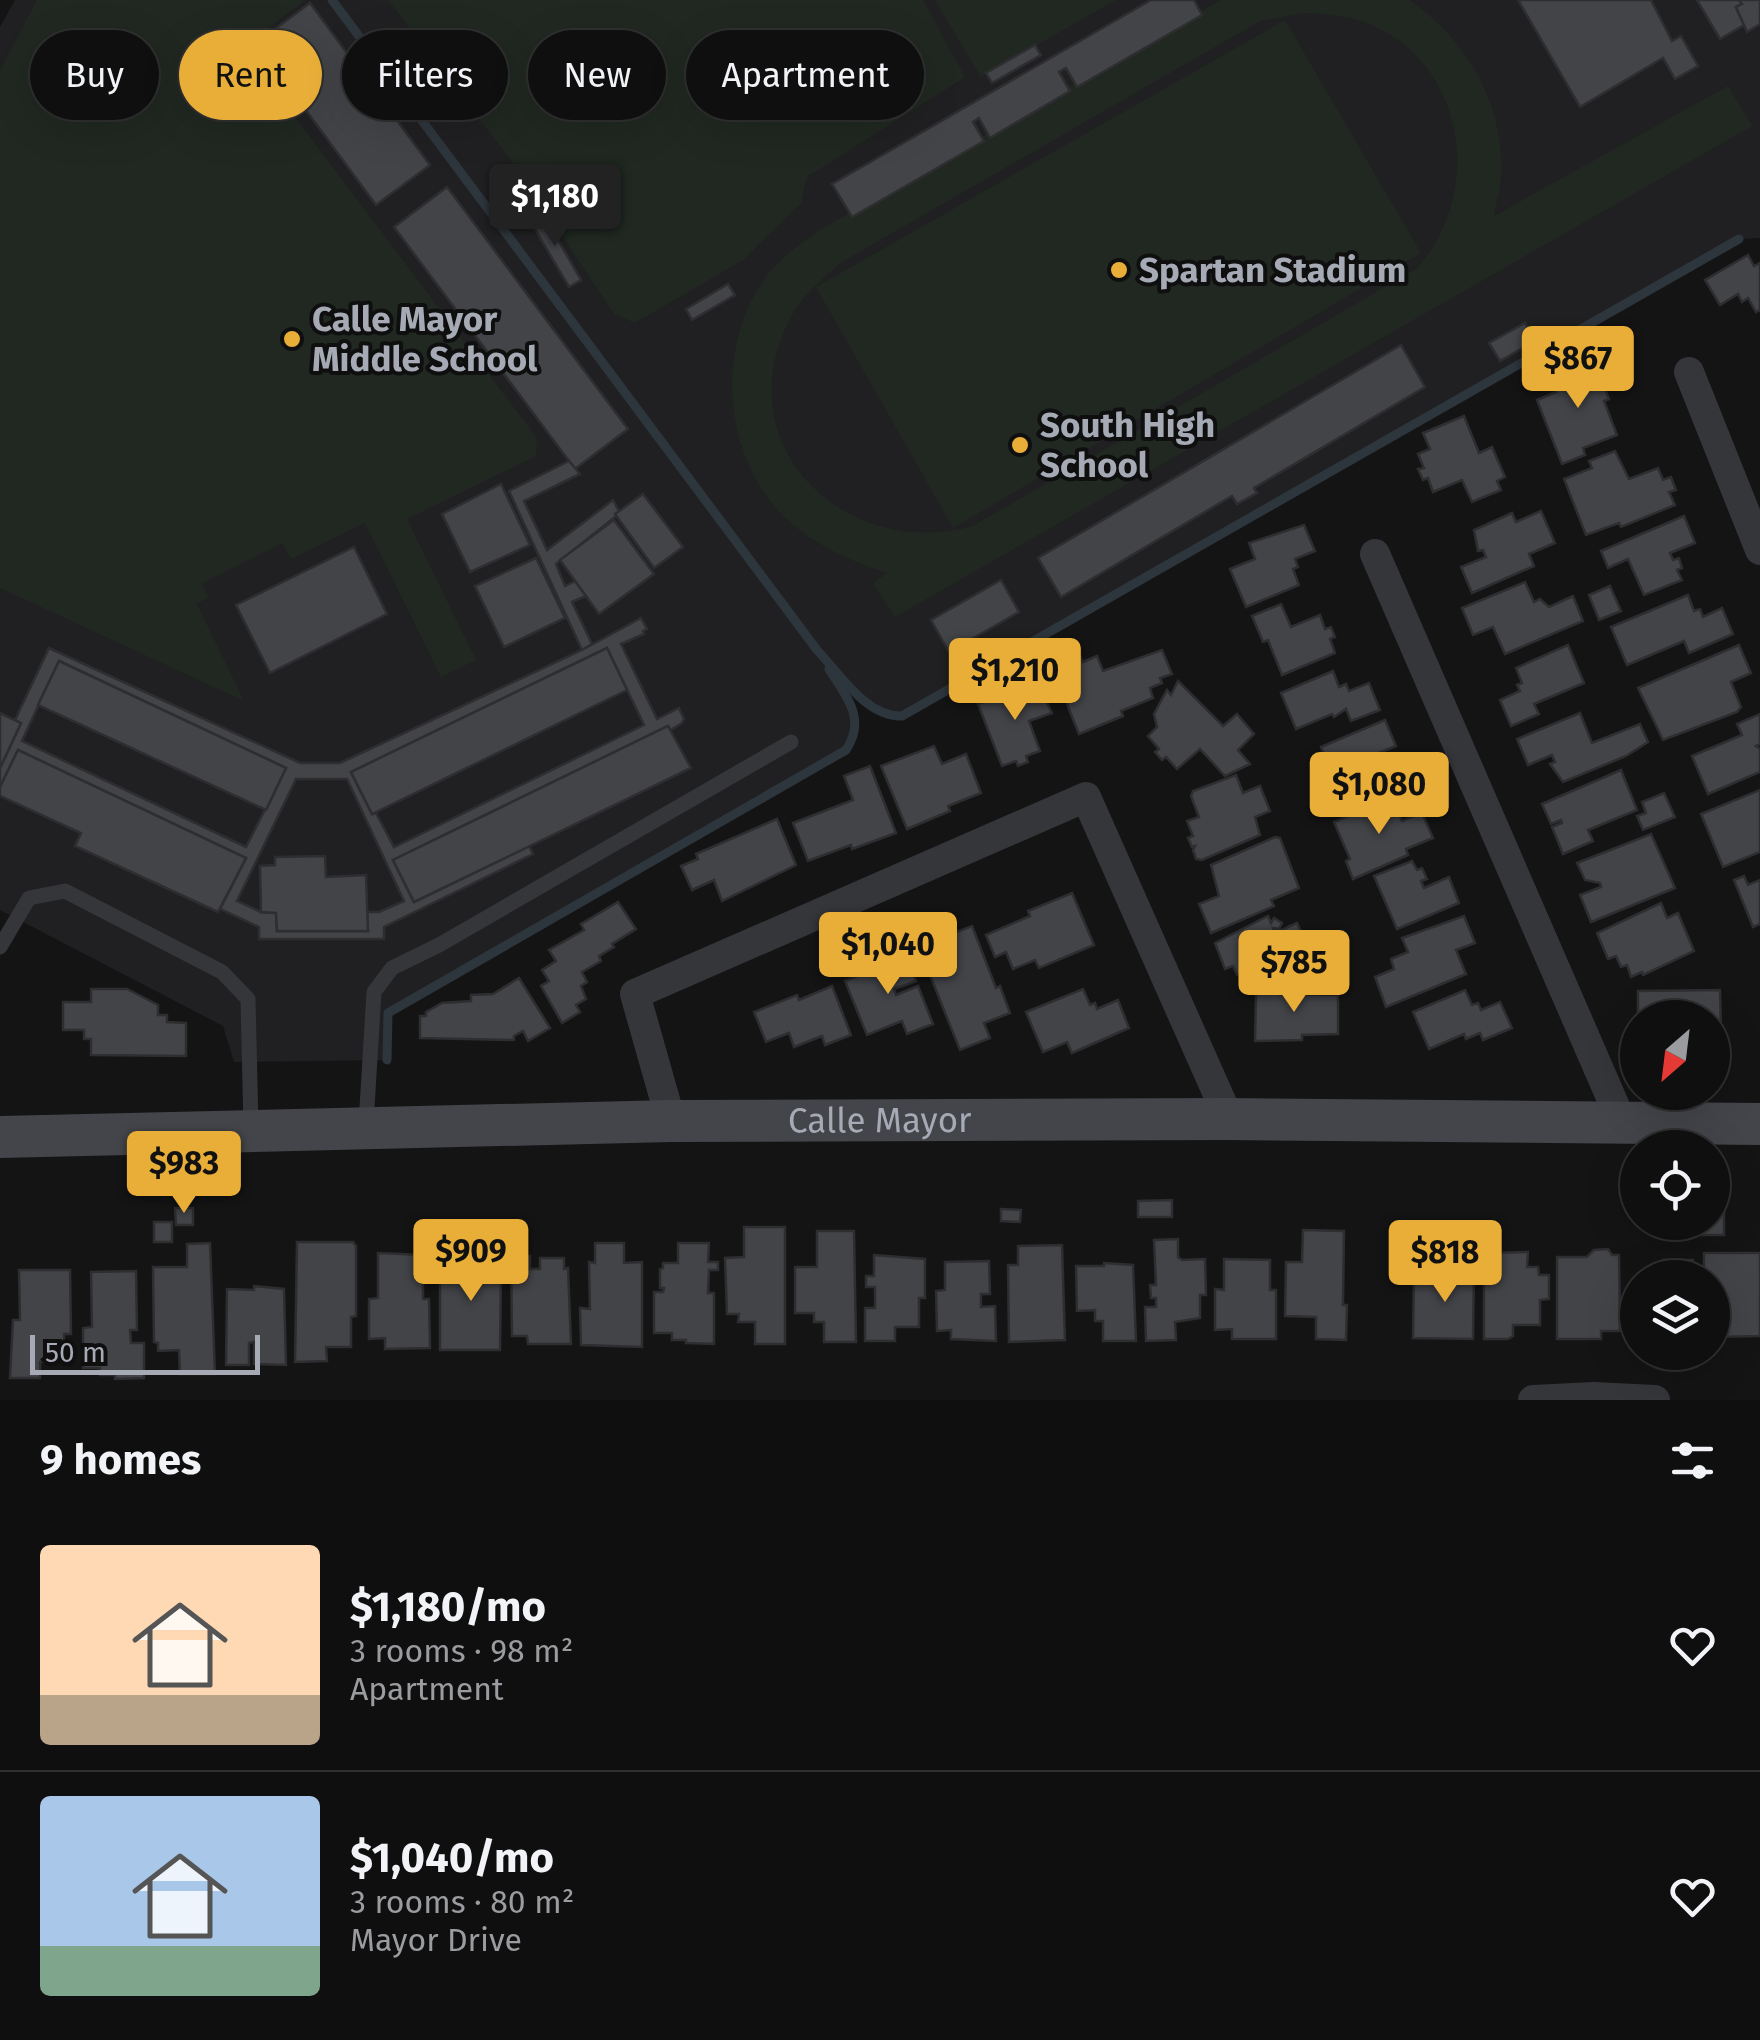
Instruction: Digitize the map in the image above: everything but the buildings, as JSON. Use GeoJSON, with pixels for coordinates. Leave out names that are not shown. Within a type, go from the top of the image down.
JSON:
{"type":"FeatureCollection","features":[{"type":"Feature","properties":{"kind":"street"},"geometry":{"type":"LineString","coordinates":[[1689,372],[1760,550]]}},
{"type":"Feature","properties":{"kind":"street"},"geometry":{"type":"LineString","coordinates":[[1375,554],[1622,1124]]}},
{"type":"Feature","properties":{"kind":"street"},"geometry":{"type":"LineString","coordinates":[[671,1121],[635,994],[1086,797],[1229,1120]]}},
{"type":"Feature","properties":{"kind":"street","name":"Calle Mayor"},"geometry":{"type":"LineString","coordinates":[[0,1137],[671,1121],[1760,1124]]}},
{"type":"Feature","properties":{"kind":"street"},"geometry":{"type":"LineString","coordinates":[[1533,1400],[1655,1400]]}},
{"type":"Feature","properties":{"kind":"lane"},"geometry":{"type":"LineString","coordinates":[[366,1128],[374,992],[392,968],[456,936],[791,742]]}},
{"type":"Feature","properties":{"kind":"lane"},"geometry":{"type":"LineString","coordinates":[[0,947],[29,898],[65,891],[222,972],[248,999],[251,1131]]}},
{"type":"Feature","properties":{"kind":"shaded area"},"geometry":{"type":"Polygon","coordinates":[[[15,0],[1760,0],[1760,238],[1739,239],[902,716],[890,716],[860,694],[821,655],[856,716],[853,740],[836,757],[388,1013],[387,1060],[234,1062],[223,1026],[0,910],[0,27],[15,0]]]}},
{"type":"Feature","properties":{"kind":"shaded area"},"geometry":{"type":"Polygon","coordinates":[[[37,0],[305,0],[266,30],[179,30],[179,120],[297,120],[537,438],[536,456],[407,519],[476,660],[441,677],[365,523],[291,559],[282,543],[202,583],[208,597],[197,604],[244,701],[0,588],[0,70],[37,0]]]}},
{"type":"Feature","properties":{"kind":"shaded area"},"geometry":{"type":"Polygon","coordinates":[[[388,0],[923,0],[965,77],[924,103],[924,30],[686,30],[686,120],[897,120],[807,177],[801,203],[743,260],[635,323],[614,314],[517,168],[480,120],[508,120],[508,30],[411,30],[388,0]]]}},
{"type":"Feature","properties":{"kind":"shaded area"},"geometry":{"type":"Polygon","coordinates":[[[935,0],[1116,0],[981,77],[935,0]]]}},
{"type":"Feature","properties":{"kind":"shaded area"},"geometry":{"type":"Polygon","coordinates":[[[1221,0],[1409,0],[1431,17],[1467,57],[1491,105],[1501,158],[1494,216],[1728,86],[1752,126],[895,617],[873,583],[887,573],[823,546],[771,502],[743,450],[735,421],[734,361],[750,303],[777,264],[823,228],[1221,0]],[[1305,13],[1260,21],[842,262],[820,281],[790,319],[774,366],[773,410],[785,449],[809,483],[842,510],[882,527],[926,533],[973,526],[1416,269],[1437,239],[1451,206],[1457,171],[1455,136],[1446,103],[1430,72],[1406,46],[1366,23],[1305,13]]]}},
{"type":"Feature","properties":{"kind":"shaded area","name":"Spartan Stadium"},"geometry":{"type":"Polygon","coordinates":[[[1285,20],[1421,253],[953,528],[816,287],[1285,20]]]}},
{"type":"Feature","properties":{"kind":"waterway"},"geometry":{"type":"LineString","coordinates":[[332,0],[817,650],[865,702],[889,714],[902,716],[1739,239]]}},
{"type":"Feature","properties":{"kind":"waterway"},"geometry":{"type":"LineString","coordinates":[[387,1060],[388,1013],[846,750],[855,728],[852,708],[829,669]]}},
{"type":"Feature","properties":{"kind":"place","name":"Spartan Stadium"},"geometry":{"type":"Point","coordinates":[1119,270]}},
{"type":"Feature","properties":{"kind":"place","name":"Calle Mayor Middle School"},"geometry":{"type":"Point","coordinates":[292,339]}},
{"type":"Feature","properties":{"kind":"place","name":"South High School"},"geometry":{"type":"Point","coordinates":[1020,445]}}]}
